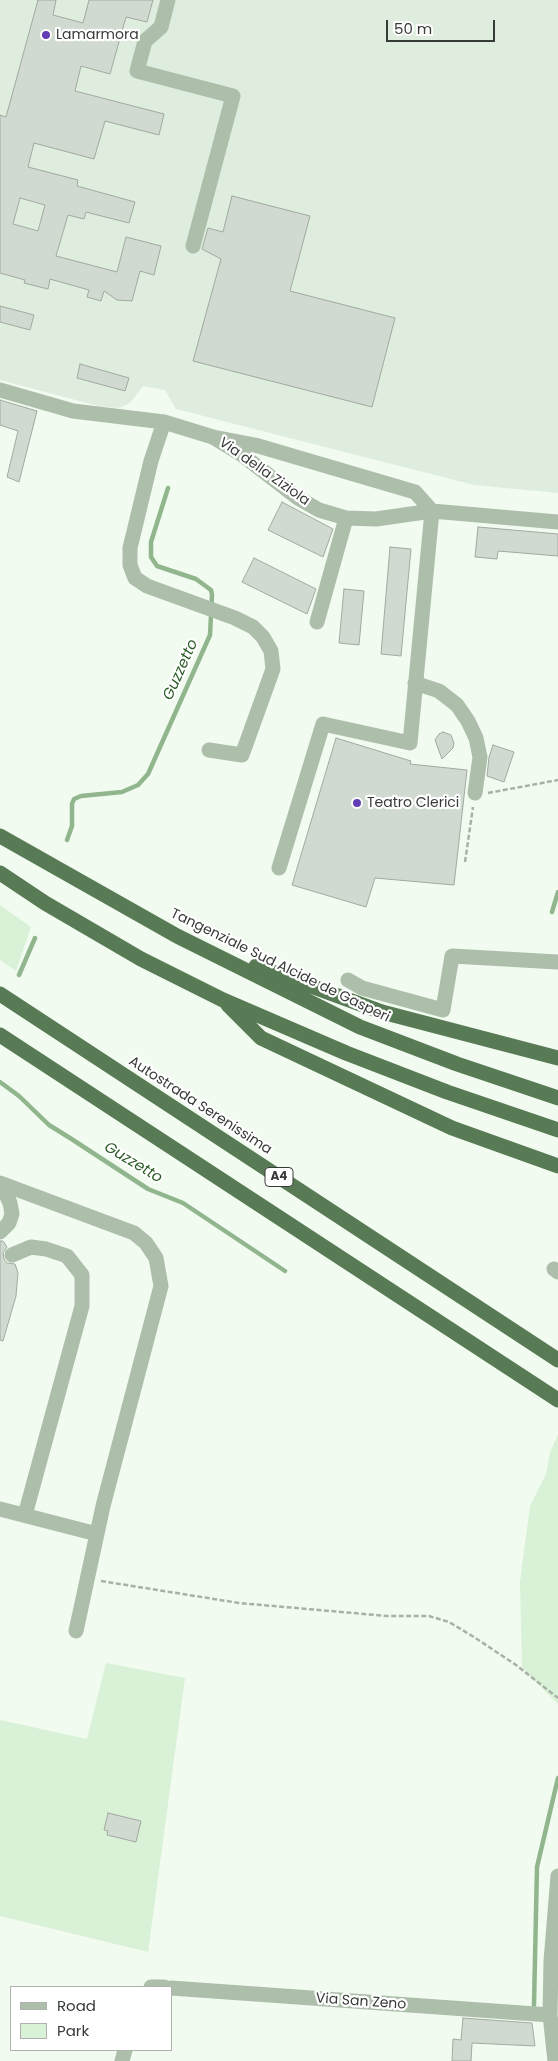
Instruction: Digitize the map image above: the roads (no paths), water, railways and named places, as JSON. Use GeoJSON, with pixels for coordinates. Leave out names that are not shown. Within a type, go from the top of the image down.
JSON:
{"type":"FeatureCollection","features":[{"type":"Feature","properties":{"kind":"highway","name":"Tangenziale Sud Alcide de Gasperi"},"geometry":{"type":"LineString","coordinates":[[0,836],[74,879],[224,959],[360,1026],[457,1064],[558,1098]]}},
{"type":"Feature","properties":{"kind":"highway"},"geometry":{"type":"LineString","coordinates":[[0,873],[45,903],[141,959],[223,1000],[346,1053],[558,1130]]}},
{"type":"Feature","properties":{"kind":"highway"},"geometry":{"type":"LineString","coordinates":[[224,959],[253,964],[382,1012],[558,1058]]}},
{"type":"Feature","properties":{"kind":"highway","name":"Autostrada Serenissima"},"geometry":{"type":"LineString","coordinates":[[0,994],[558,1360]]}},
{"type":"Feature","properties":{"kind":"highway"},"geometry":{"type":"LineString","coordinates":[[223,1000],[260,1038],[452,1128],[558,1166]]}},
{"type":"Feature","properties":{"kind":"highway","name":"A4"},"geometry":{"type":"LineString","coordinates":[[0,1035],[558,1400]]}},
{"type":"Feature","properties":{"kind":"street"},"geometry":{"type":"LineString","coordinates":[[168,0],[161,27],[145,41],[137,72],[233,96],[193,246]]}},
{"type":"Feature","properties":{"kind":"street","name":"Via della Ziziola"},"geometry":{"type":"LineString","coordinates":[[0,390],[73,411],[164,422],[213,437],[255,445],[415,492],[432,511]]}},
{"type":"Feature","properties":{"kind":"street"},"geometry":{"type":"LineString","coordinates":[[164,422],[151,461],[130,548],[130,566],[135,578],[147,586],[236,618],[253,628],[263,637],[271,651],[273,669],[242,755],[209,750]]}},
{"type":"Feature","properties":{"kind":"street","name":"Via della Ziziola"},"geometry":{"type":"LineString","coordinates":[[213,437],[241,454],[298,498],[319,510],[346,518],[376,518],[432,511],[558,522]]}},
{"type":"Feature","properties":{"kind":"street"},"geometry":{"type":"LineString","coordinates":[[279,868],[323,724],[410,743],[432,511]]}},
{"type":"Feature","properties":{"kind":"street"},"geometry":{"type":"LineString","coordinates":[[317,622],[346,518]]}},
{"type":"Feature","properties":{"kind":"street"},"geometry":{"type":"LineString","coordinates":[[415,683],[439,691],[457,705],[468,721],[476,738],[480,757],[475,793]]}},
{"type":"Feature","properties":{"kind":"street"},"geometry":{"type":"LineString","coordinates":[[348,980],[362,988],[443,1010],[452,956],[558,962]]}},
{"type":"Feature","properties":{"kind":"street"},"geometry":{"type":"LineString","coordinates":[[0,1183],[134,1233],[146,1243],[156,1258],[161,1286],[97,1534],[76,1631]]}},
{"type":"Feature","properties":{"kind":"street"},"geometry":{"type":"LineString","coordinates":[[0,1188],[4,1190],[10,1203],[12,1214],[9,1223],[0,1232]]}},
{"type":"Feature","properties":{"kind":"street"},"geometry":{"type":"LineString","coordinates":[[12,1255],[30,1247],[46,1249],[67,1256],[82,1275],[82,1306],[24,1515]]}},
{"type":"Feature","properties":{"kind":"street"},"geometry":{"type":"LineString","coordinates":[[0,1510],[97,1534]]}},
{"type":"Feature","properties":{"kind":"street"},"geometry":{"type":"LineString","coordinates":[[555,2061],[550,2015],[551,1961],[558,1876]]}},
{"type":"Feature","properties":{"kind":"street","name":"Via San Zeno"},"geometry":{"type":"LineString","coordinates":[[172,1988],[550,2015]]}},
{"type":"Feature","properties":{"kind":"waterway","name":"Guzzetto"},"geometry":{"type":"LineString","coordinates":[[67,840],[72,826],[72,804],[74,799],[81,796],[122,792],[138,785],[148,774],[210,635],[211,590],[196,579],[157,566],[151,557],[151,542],[168,488]]}},
{"type":"Feature","properties":{"kind":"waterway"},"geometry":{"type":"LineString","coordinates":[[552,912],[558,892]]}},
{"type":"Feature","properties":{"kind":"waterway","name":"Guzzetto"},"geometry":{"type":"LineString","coordinates":[[19,975],[35,938]]}},
{"type":"Feature","properties":{"kind":"waterway","name":"Guzzetto"},"geometry":{"type":"LineString","coordinates":[[0,1082],[19,1096],[49,1125],[148,1189],[183,1203],[285,1271]]}},
{"type":"Feature","properties":{"kind":"waterway"},"geometry":{"type":"LineString","coordinates":[[534,2005],[537,1867],[558,1778]]}},
{"type":"Feature","properties":{"kind":"place","name":"Lamarmora"},"geometry":{"type":"Point","coordinates":[46,35]}},
{"type":"Feature","properties":{"kind":"place","name":"Teatro Clerici"},"geometry":{"type":"Point","coordinates":[357,803]}}]}
